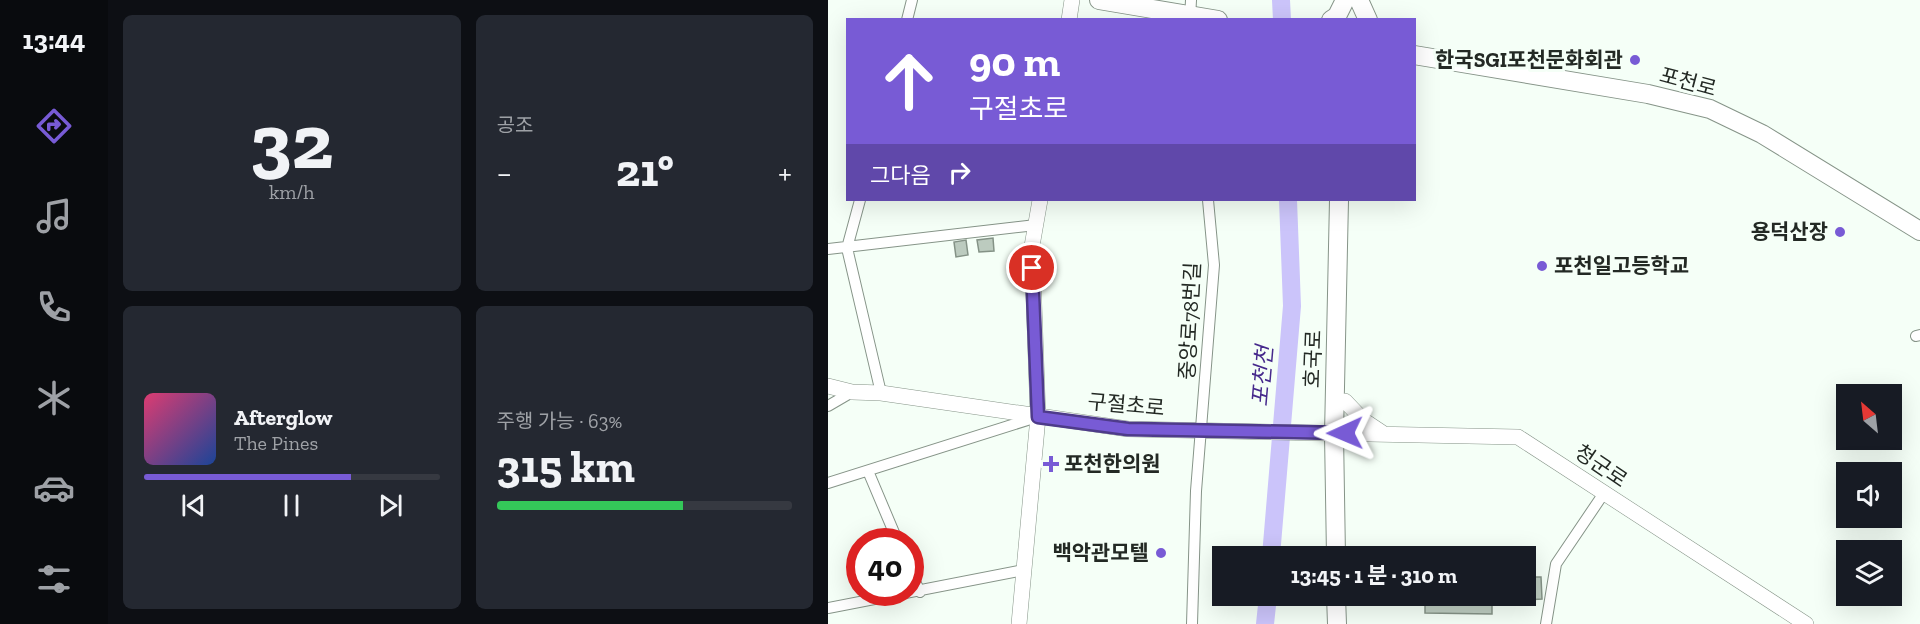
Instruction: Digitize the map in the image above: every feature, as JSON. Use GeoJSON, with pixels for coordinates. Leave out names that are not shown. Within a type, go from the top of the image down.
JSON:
{"type":"FeatureCollection","features":[{"type":"Feature","properties":{"kind":"main road"},"geometry":{"type":"LineString","coordinates":[[1099,0],[1199,14]]}},
{"type":"Feature","properties":{"kind":"main road"},"geometry":{"type":"LineString","coordinates":[[1334,18],[1345,0]]}},
{"type":"Feature","properties":{"kind":"main road"},"geometry":{"type":"LineString","coordinates":[[1344,18],[1345,0]]}},
{"type":"Feature","properties":{"kind":"main road"},"geometry":{"type":"LineString","coordinates":[[1353,18],[1357,0]]}},
{"type":"Feature","properties":{"kind":"main road"},"geometry":{"type":"LineString","coordinates":[[1357,0],[1367,18]]}},
{"type":"Feature","properties":{"kind":"main road","name":"포천로"},"geometry":{"type":"LineString","coordinates":[[1416,54],[1648,93],[1710,109],[1771,139],[1920,231]]}},
{"type":"Feature","properties":{"kind":"main road","name":"호국로"},"geometry":{"type":"LineString","coordinates":[[1336,546],[1333,433],[1339,201]]}},
{"type":"Feature","properties":{"kind":"main road","name":"호국로"},"geometry":{"type":"LineString","coordinates":[[1345,546],[1333,433],[1345,401],[1348,201]]}},
{"type":"Feature","properties":{"kind":"main road"},"geometry":{"type":"LineString","coordinates":[[1336,606],[1336,624]]}},
{"type":"Feature","properties":{"kind":"main road"},"geometry":{"type":"LineString","coordinates":[[1346,606],[1346,624]]}},
{"type":"Feature","properties":{"kind":"street"},"geometry":{"type":"LineString","coordinates":[[908,18],[912,0]]}},
{"type":"Feature","properties":{"kind":"street"},"geometry":{"type":"LineString","coordinates":[[1069,18],[1072,0]]}},
{"type":"Feature","properties":{"kind":"street"},"geometry":{"type":"LineString","coordinates":[[860,201],[847,248],[881,393]]}},
{"type":"Feature","properties":{"kind":"street"},"geometry":{"type":"LineString","coordinates":[[1019,624],[1038,417],[1032,246],[1040,201]]}},
{"type":"Feature","properties":{"kind":"street","name":"중앙로78번길"},"geometry":{"type":"LineString","coordinates":[[1192,624],[1196,491],[1206,431],[1214,265],[1208,201]]}},
{"type":"Feature","properties":{"kind":"street"},"geometry":{"type":"LineString","coordinates":[[828,249],[1036,225]]}},
{"type":"Feature","properties":{"kind":"street","name":"구절초로"},"geometry":{"type":"LineString","coordinates":[[828,386],[852,392],[881,393],[1128,429],[1333,433]]}},
{"type":"Feature","properties":{"kind":"street"},"geometry":{"type":"LineString","coordinates":[[828,406],[852,392]]}},
{"type":"Feature","properties":{"kind":"street"},"geometry":{"type":"LineString","coordinates":[[1345,401],[1363,420],[1384,434]]}},
{"type":"Feature","properties":{"kind":"street"},"geometry":{"type":"LineString","coordinates":[[828,483],[1038,417]]}},
{"type":"Feature","properties":{"kind":"street","name":"청군로"},"geometry":{"type":"LineString","coordinates":[[1333,433],[1518,437],[1806,624]]}},
{"type":"Feature","properties":{"kind":"street"},"geometry":{"type":"LineString","coordinates":[[868,471],[892,528]]}},
{"type":"Feature","properties":{"kind":"street"},"geometry":{"type":"LineString","coordinates":[[1546,624],[1556,564],[1604,493]]}},
{"type":"Feature","properties":{"kind":"street"},"geometry":{"type":"LineString","coordinates":[[924,591],[1024,570]]}},
{"type":"Feature","properties":{"kind":"street"},"geometry":{"type":"LineString","coordinates":[[828,608],[846,605]]}},
{"type":"Feature","properties":{"kind":"building"},"geometry":{"type":"Polygon","coordinates":[[[993,238],[994,251],[979,252],[977,240],[993,238]]]}},
{"type":"Feature","properties":{"kind":"building"},"geometry":{"type":"Polygon","coordinates":[[[966,240],[968,255],[956,257],[954,242],[966,240]]]}},
{"type":"Feature","properties":{"kind":"building"},"geometry":{"type":"Polygon","coordinates":[[[1536,577],[1541,577],[1542,599],[1536,599],[1536,577]]]}},
{"type":"Feature","properties":{"kind":"building"},"geometry":{"type":"Polygon","coordinates":[[[1425,606],[1492,606],[1492,614],[1425,613],[1425,606]]]}},
{"type":"Feature","properties":{"kind":"waterway","name":"포천천"},"geometry":{"type":"LineString","coordinates":[[1281,0],[1282,18]]}},
{"type":"Feature","properties":{"kind":"waterway","name":"포천천"},"geometry":{"type":"LineString","coordinates":[[1272,546],[1292,306],[1288,201]]}},
{"type":"Feature","properties":{"kind":"waterway","name":"포천천"},"geometry":{"type":"LineString","coordinates":[[1265,624],[1267,606]]}},
{"type":"Feature","properties":{"kind":"place","name":"한국SGI포천문화회관"},"geometry":{"type":"Point","coordinates":[1635,60]}},
{"type":"Feature","properties":{"kind":"place","name":"용덕산장"},"geometry":{"type":"Point","coordinates":[1840,232]}},
{"type":"Feature","properties":{"kind":"place","name":"포천일고등학교"},"geometry":{"type":"Point","coordinates":[1542,266]}},
{"type":"Feature","properties":{"kind":"place","name":"포천한의원"},"geometry":{"type":"Point","coordinates":[1051,464]}},
{"type":"Feature","properties":{"kind":"place","name":"백악관모텔"},"geometry":{"type":"Point","coordinates":[1161,553]}},
{"type":"Feature","properties":{"kind":"route"},"geometry":{"type":"LineString","coordinates":[[1032,268],[1038,417],[1128,429],[1345,433]]}}]}
